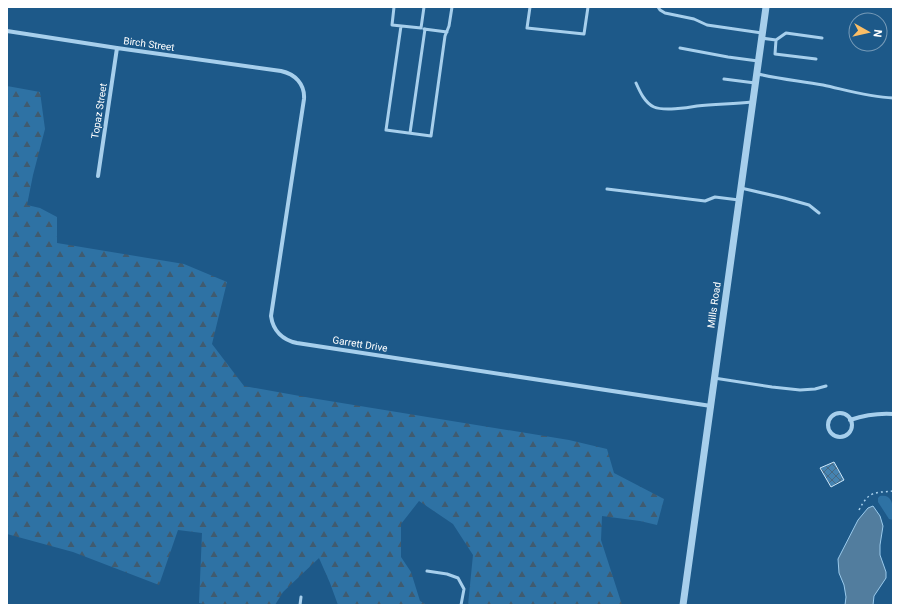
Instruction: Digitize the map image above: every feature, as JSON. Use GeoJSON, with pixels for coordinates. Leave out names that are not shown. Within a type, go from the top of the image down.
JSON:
{"type":"FeatureCollection","features":[{"type":"Feature","properties":{"kind":"street","name":"Mills Road"},"geometry":{"type":"LineString","coordinates":[[683,605],[766,7]]}},
{"type":"Feature","properties":{"kind":"street","name":"Birch Street"},"geometry":{"type":"LineString","coordinates":[[7,31],[288,73]]}},
{"type":"Feature","properties":{"kind":"street","name":"Topaz Street"},"geometry":{"type":"LineString","coordinates":[[98,176],[117,48]]}},
{"type":"Feature","properties":{"kind":"street","name":"Garrett Drive"},"geometry":{"type":"LineString","coordinates":[[288,73],[298,80],[303,89],[304,96],[271,316],[274,327],[281,336],[294,342],[710,406]]}},
{"type":"Feature","properties":{"kind":"street"},"geometry":{"type":"LineString","coordinates":[[841,414],[848,416],[850,420],[852,427],[845,436],[838,437],[829,430],[829,422],[833,416],[841,414]]}},
{"type":"Feature","properties":{"kind":"street"},"geometry":{"type":"LineString","coordinates":[[850,420],[872,414],[893,414]]}},
{"type":"Feature","properties":{"kind":"lane"},"geometry":{"type":"LineString","coordinates":[[394,7],[392,25],[447,32]]}},
{"type":"Feature","properties":{"kind":"lane"},"geometry":{"type":"LineString","coordinates":[[410,133],[423,28],[424,7]]}},
{"type":"Feature","properties":{"kind":"lane"},"geometry":{"type":"LineString","coordinates":[[402,26],[386,130],[431,136],[445,36],[449,26],[452,7]]}},
{"type":"Feature","properties":{"kind":"lane"},"geometry":{"type":"LineString","coordinates":[[530,7],[528,28],[584,34],[588,7]]}},
{"type":"Feature","properties":{"kind":"lane"},"geometry":{"type":"LineString","coordinates":[[658,7],[664,13],[694,19],[707,25],[776,40]]}},
{"type":"Feature","properties":{"kind":"lane"},"geometry":{"type":"LineString","coordinates":[[776,40],[786,33],[822,38]]}},
{"type":"Feature","properties":{"kind":"lane"},"geometry":{"type":"LineString","coordinates":[[776,40],[775,54],[816,59]]}},
{"type":"Feature","properties":{"kind":"lane"},"geometry":{"type":"LineString","coordinates":[[680,48],[758,61]]}},
{"type":"Feature","properties":{"kind":"lane"},"geometry":{"type":"LineString","coordinates":[[756,74],[893,98]]}},
{"type":"Feature","properties":{"kind":"lane"},"geometry":{"type":"LineString","coordinates":[[724,79],[755,83]]}},
{"type":"Feature","properties":{"kind":"lane"},"geometry":{"type":"LineString","coordinates":[[636,84],[644,98],[650,105],[656,108],[687,108],[752,102]]}},
{"type":"Feature","properties":{"kind":"lane"},"geometry":{"type":"LineString","coordinates":[[741,188],[809,205],[819,213]]}},
{"type":"Feature","properties":{"kind":"lane"},"geometry":{"type":"LineString","coordinates":[[608,189],[705,201],[715,197],[739,200]]}},
{"type":"Feature","properties":{"kind":"lane"},"geometry":{"type":"LineString","coordinates":[[714,378],[800,390],[815,389],[826,386]]}},
{"type":"Feature","properties":{"kind":"lane"},"geometry":{"type":"LineString","coordinates":[[427,571],[447,574],[458,578],[464,589],[461,605]]}},
{"type":"Feature","properties":{"kind":"lane"},"geometry":{"type":"LineString","coordinates":[[300,605],[301,597]]}},
{"type":"Feature","properties":{"kind":"path"},"geometry":{"type":"LineString","coordinates":[[859,510],[868,496],[874,493],[893,491]]}},
{"type":"Feature","properties":{"kind":"green space"},"geometry":{"type":"Polygon","coordinates":[[[7,86],[40,92],[45,129],[27,205],[40,208],[57,217],[57,243],[184,264],[227,282],[212,344],[244,386],[569,440],[607,449],[614,473],[664,499],[657,525],[640,521],[602,516],[601,540],[622,605],[468,605],[473,555],[453,524],[419,501],[401,524],[401,557],[411,572],[420,601],[427,605],[338,605],[319,558],[283,592],[275,605],[210,605],[199,603],[202,533],[178,530],[159,585],[73,552],[7,534],[7,86]]]}},
{"type":"Feature","properties":{"kind":"green space"},"geometry":{"type":"Polygon","coordinates":[[[880,496],[888,497],[891,500],[893,520],[889,519],[878,502],[878,498],[880,496]]]}},
{"type":"Feature","properties":{"kind":"shaded area"},"geometry":{"type":"Polygon","coordinates":[[[873,506],[880,516],[883,526],[880,555],[886,572],[886,578],[874,596],[873,605],[845,605],[846,597],[844,585],[839,573],[838,559],[858,520],[868,508],[873,506]]]}},
{"type":"Feature","properties":{"kind":"building"},"geometry":{"type":"Polygon","coordinates":[[[834,462],[844,480],[831,487],[820,468],[834,462]]]}}]}
